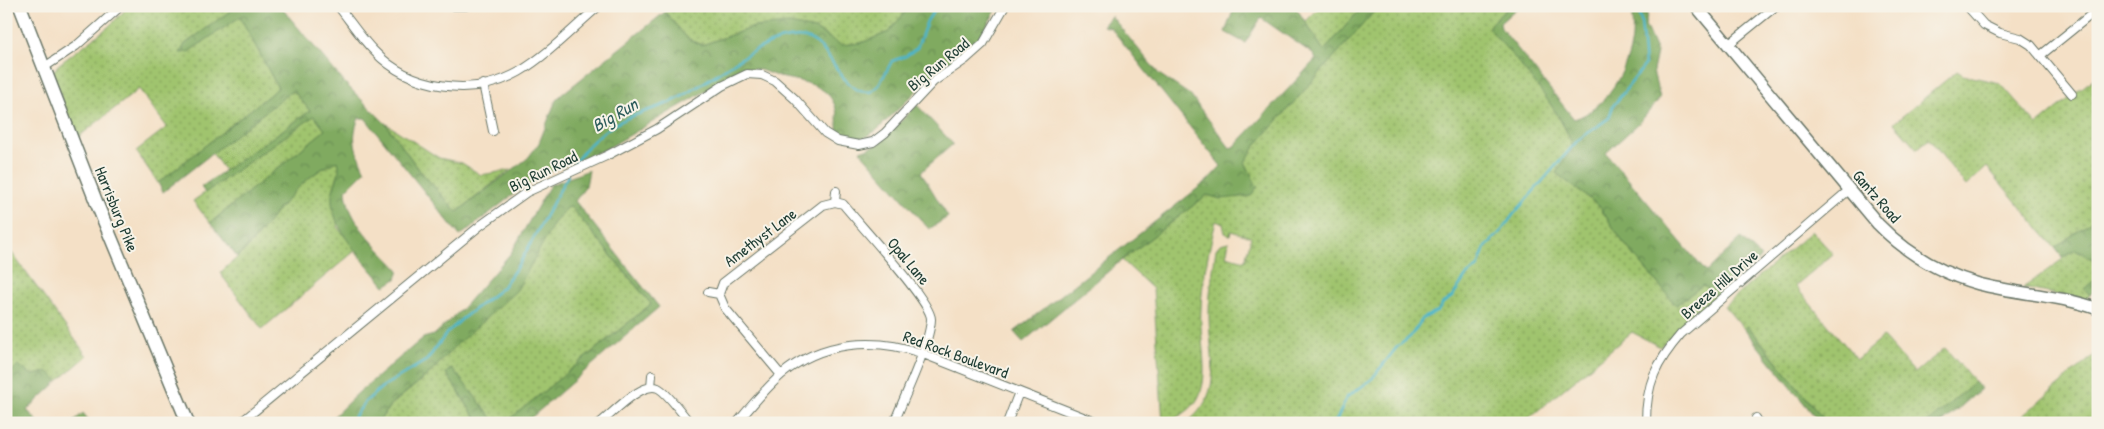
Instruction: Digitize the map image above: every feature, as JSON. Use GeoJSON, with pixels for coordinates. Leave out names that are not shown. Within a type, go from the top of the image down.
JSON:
{"type":"FeatureCollection","features":[{"type":"Feature","properties":{"kind":"main road","name":"Harrisburg Pike"},"geometry":{"type":"LineString","coordinates":[[20,6],[97,204],[188,423]]}},
{"type":"Feature","properties":{"kind":"main road","name":"Gantz Road"},"geometry":{"type":"LineString","coordinates":[[1696,6],[1887,234],[1924,262],[1980,284],[2074,302],[2098,309]]}},
{"type":"Feature","properties":{"kind":"street"},"geometry":{"type":"LineString","coordinates":[[43,68],[76,46],[121,6]]}},
{"type":"Feature","properties":{"kind":"street"},"geometry":{"type":"LineString","coordinates":[[338,6],[373,51],[386,62],[404,73],[437,85],[458,87],[483,84],[517,73],[531,64],[599,6]]}},
{"type":"Feature","properties":{"kind":"street"},"geometry":{"type":"LineString","coordinates":[[454,6],[466,6]]}},
{"type":"Feature","properties":{"kind":"street","name":"Big Run Road"},"geometry":{"type":"LineString","coordinates":[[240,423],[481,225],[509,203],[549,180],[589,164],[657,129],[722,86],[747,74],[762,75],[775,81],[795,99],[825,133],[838,140],[859,145],[873,142],[885,133],[923,91],[983,44],[1004,6]]}},
{"type":"Feature","properties":{"kind":"street"},"geometry":{"type":"LineString","coordinates":[[1728,45],[1776,6]]}},
{"type":"Feature","properties":{"kind":"street"},"geometry":{"type":"LineString","coordinates":[[1967,6],[1984,25],[2000,33],[2020,38],[2031,45],[2072,94]]}},
{"type":"Feature","properties":{"kind":"street"},"geometry":{"type":"LineString","coordinates":[[2040,55],[2098,9]]}},
{"type":"Feature","properties":{"kind":"street"},"geometry":{"type":"LineString","coordinates":[[483,84],[493,131]]}},
{"type":"Feature","properties":{"kind":"street","name":"Breeze Hill Drive"},"geometry":{"type":"LineString","coordinates":[[1646,423],[1648,389],[1652,374],[1664,353],[1681,334],[1849,190]]}},
{"type":"Feature","properties":{"kind":"street"},"geometry":{"type":"LineString","coordinates":[[835,202],[836,191]]}},
{"type":"Feature","properties":{"kind":"street","name":"Amethyst Lane"},"geometry":{"type":"LineString","coordinates":[[719,294],[723,283],[823,205],[835,202]]}},
{"type":"Feature","properties":{"kind":"street","name":"Opal Lane"},"geometry":{"type":"LineString","coordinates":[[835,202],[844,204],[926,305],[931,319],[922,353],[894,423]]}},
{"type":"Feature","properties":{"kind":"street"},"geometry":{"type":"LineString","coordinates":[[708,292],[719,294],[725,308],[781,375]]}},
{"type":"Feature","properties":{"kind":"street","name":"Red Rock Boulevard"},"geometry":{"type":"LineString","coordinates":[[737,423],[781,375],[796,363],[833,348],[855,344],[880,343],[904,347],[922,353],[1098,423]]}},
{"type":"Feature","properties":{"kind":"street"},"geometry":{"type":"LineString","coordinates":[[651,387],[652,375]]}},
{"type":"Feature","properties":{"kind":"street"},"geometry":{"type":"LineString","coordinates":[[600,423],[641,389],[651,387],[660,389],[690,423]]}},
{"type":"Feature","properties":{"kind":"street"},"geometry":{"type":"LineString","coordinates":[[1006,423],[1019,392]]}},
{"type":"Feature","properties":{"kind":"green space"},"geometry":{"type":"Polygon","coordinates":[[[129,6],[237,6],[185,44],[188,52],[240,16],[278,88],[158,183],[136,151],[167,127],[139,89],[77,138],[52,74],[58,65],[107,28],[129,6]]]}},
{"type":"Feature","properties":{"kind":"green space"},"geometry":{"type":"Polygon","coordinates":[[[237,6],[280,6],[344,82],[385,123],[420,171],[457,212],[528,158],[539,143],[556,100],[561,95],[665,12],[687,38],[702,45],[754,27],[789,24],[815,29],[841,45],[861,43],[889,32],[910,6],[999,6],[977,41],[929,79],[877,130],[864,138],[843,137],[837,132],[836,109],[832,100],[821,89],[805,82],[758,70],[742,70],[606,149],[549,172],[514,194],[460,236],[365,118],[359,118],[356,125],[355,145],[365,171],[346,190],[352,213],[358,223],[373,243],[399,270],[396,279],[385,286],[350,244],[336,220],[332,195],[338,174],[338,161],[322,168],[295,190],[237,257],[210,223],[325,130],[314,116],[205,193],[201,187],[310,111],[293,90],[163,192],[158,183],[278,88],[240,17],[188,52],[180,53],[185,44],[237,6]]]}},
{"type":"Feature","properties":{"kind":"green space"},"geometry":{"type":"Polygon","coordinates":[[[671,6],[910,6],[889,32],[861,43],[841,45],[815,29],[754,27],[702,45],[687,38],[665,12],[671,6]]]}},
{"type":"Feature","properties":{"kind":"green space"},"geometry":{"type":"Polygon","coordinates":[[[1235,6],[1295,6],[1324,51],[1363,6],[1379,6],[1256,145],[1245,162],[1257,187],[1251,196],[1221,199],[1207,195],[1122,260],[1023,342],[1014,332],[1207,181],[1221,166],[1111,28],[1103,26],[1111,16],[1159,74],[1190,95],[1230,148],[1235,146],[1316,59],[1313,54],[1261,18],[1245,43],[1225,32],[1235,6]]]}},
{"type":"Feature","properties":{"kind":"green space"},"geometry":{"type":"Polygon","coordinates":[[[1321,6],[1363,6],[1324,51],[1305,22],[1321,6]]]}},
{"type":"Feature","properties":{"kind":"green space"},"geometry":{"type":"Polygon","coordinates":[[[1379,6],[1510,6],[1490,24],[1547,99],[1558,116],[1573,147],[1556,173],[1599,206],[1623,242],[1676,305],[1704,284],[1715,296],[1660,347],[1632,332],[1523,423],[1186,423],[1198,411],[1206,399],[1211,386],[1212,359],[1209,307],[1216,249],[1220,244],[1229,242],[1226,256],[1245,261],[1251,237],[1231,231],[1230,235],[1225,233],[1223,224],[1216,221],[1206,265],[1201,309],[1204,376],[1201,391],[1194,404],[1182,414],[1163,422],[1153,289],[1122,260],[1207,195],[1221,199],[1257,187],[1245,162],[1256,145],[1379,6]]]}},
{"type":"Feature","properties":{"kind":"green space"},"geometry":{"type":"Polygon","coordinates":[[[1510,6],[1519,6],[1500,23],[1501,28],[1574,119],[1596,107],[1614,87],[1621,75],[1630,50],[1632,38],[1631,6],[1649,6],[1645,25],[1657,52],[1653,71],[1660,98],[1640,122],[1606,153],[1706,272],[1741,238],[1761,257],[1715,296],[1703,285],[1676,305],[1623,242],[1599,206],[1556,173],[1573,147],[1567,132],[1548,100],[1489,28],[1490,24],[1510,6]]]}},
{"type":"Feature","properties":{"kind":"green space"},"geometry":{"type":"Polygon","coordinates":[[[1957,71],[1963,75],[2000,83],[2037,125],[2098,75],[2098,216],[2055,248],[1987,167],[1966,186],[1929,139],[1917,149],[1894,123],[1957,71]]]}},
{"type":"Feature","properties":{"kind":"green space"},"geometry":{"type":"Polygon","coordinates":[[[293,90],[310,111],[225,171],[212,153],[293,90]]]}},
{"type":"Feature","properties":{"kind":"green space"},"geometry":{"type":"Polygon","coordinates":[[[917,105],[953,144],[921,172],[948,217],[929,229],[860,151],[877,145],[917,105]]]}},
{"type":"Feature","properties":{"kind":"green space"},"geometry":{"type":"Polygon","coordinates":[[[314,116],[325,130],[210,223],[193,201],[314,116]]]}},
{"type":"Feature","properties":{"kind":"green space"},"geometry":{"type":"Polygon","coordinates":[[[385,123],[439,158],[462,163],[481,175],[510,170],[457,212],[420,171],[385,123]]]}},
{"type":"Feature","properties":{"kind":"green space"},"geometry":{"type":"Polygon","coordinates":[[[338,161],[340,168],[332,194],[338,228],[356,250],[262,329],[220,273],[242,254],[288,198],[311,176],[338,161]]]}},
{"type":"Feature","properties":{"kind":"green space"},"geometry":{"type":"Polygon","coordinates":[[[589,170],[586,186],[575,201],[659,307],[525,423],[505,423],[651,304],[571,207],[566,208],[554,223],[517,290],[453,348],[430,373],[390,405],[378,423],[327,423],[358,393],[423,338],[434,335],[461,310],[511,253],[550,185],[589,170]]]}},
{"type":"Feature","properties":{"kind":"green space"},"geometry":{"type":"Polygon","coordinates":[[[571,207],[651,304],[505,423],[496,423],[452,368],[446,373],[479,423],[378,423],[390,406],[430,373],[453,348],[566,208],[571,207]]]}},
{"type":"Feature","properties":{"kind":"green space"},"geometry":{"type":"Polygon","coordinates":[[[2098,216],[2098,262],[2075,250],[2063,258],[2055,248],[2098,216]]]}},
{"type":"Feature","properties":{"kind":"green space"},"geometry":{"type":"Polygon","coordinates":[[[1812,231],[1833,254],[1795,286],[1857,359],[1883,337],[1915,373],[1945,348],[1975,382],[1927,423],[1827,423],[1748,326],[1744,329],[1724,306],[1812,231]]]}},
{"type":"Feature","properties":{"kind":"green space"},"geometry":{"type":"Polygon","coordinates":[[[6,245],[87,356],[58,381],[49,372],[32,376],[18,365],[6,377],[6,245]]]}},
{"type":"Feature","properties":{"kind":"green space"},"geometry":{"type":"Polygon","coordinates":[[[2075,250],[2098,262],[2098,277],[2084,289],[2090,295],[2084,300],[2023,288],[2075,250]]]}},
{"type":"Feature","properties":{"kind":"green space"},"geometry":{"type":"Polygon","coordinates":[[[2098,277],[2098,288],[2090,295],[2084,289],[2098,277]]]}},
{"type":"Feature","properties":{"kind":"green space"},"geometry":{"type":"Polygon","coordinates":[[[1748,326],[1827,423],[1820,423],[1744,329],[1748,326]]]}},
{"type":"Feature","properties":{"kind":"green space"},"geometry":{"type":"Polygon","coordinates":[[[2098,352],[2098,417],[2091,423],[2014,423],[2098,352]]]}},
{"type":"Feature","properties":{"kind":"green space"},"geometry":{"type":"Polygon","coordinates":[[[18,365],[32,375],[49,372],[58,381],[27,410],[39,423],[6,423],[6,377],[18,365]]]}},
{"type":"Feature","properties":{"kind":"green space"},"geometry":{"type":"Polygon","coordinates":[[[452,368],[496,423],[479,423],[446,373],[452,368]]]}},
{"type":"Feature","properties":{"kind":"green space"},"geometry":{"type":"Polygon","coordinates":[[[1975,382],[1981,389],[1942,423],[1927,423],[1975,382]]]}},
{"type":"Feature","properties":{"kind":"green space"},"geometry":{"type":"Polygon","coordinates":[[[83,413],[91,423],[72,423],[83,413]]]}},
{"type":"Feature","properties":{"kind":"waterway","name":"Big Run"},"geometry":{"type":"LineString","coordinates":[[572,168],[588,146],[609,128],[626,119],[671,102],[737,61],[772,42],[790,38],[806,38],[813,41],[820,46],[850,84],[859,91],[871,92],[879,85],[892,61],[906,56],[917,48],[927,21],[937,6]]}},
{"type":"Feature","properties":{"kind":"waterway"},"geometry":{"type":"LineString","coordinates":[[1331,423],[1336,421],[1347,397],[1371,380],[1397,347],[1410,337],[1423,318],[1438,311],[1443,303],[1452,297],[1466,276],[1478,267],[1485,247],[1500,233],[1513,215],[1578,140],[1609,118],[1613,106],[1645,65],[1638,6]]}},
{"type":"Feature","properties":{"kind":"waterway","name":"Big Run"},"geometry":{"type":"LineString","coordinates":[[350,423],[365,402],[382,387],[427,360],[446,334],[463,318],[502,288],[521,261],[568,175]]}}]}
